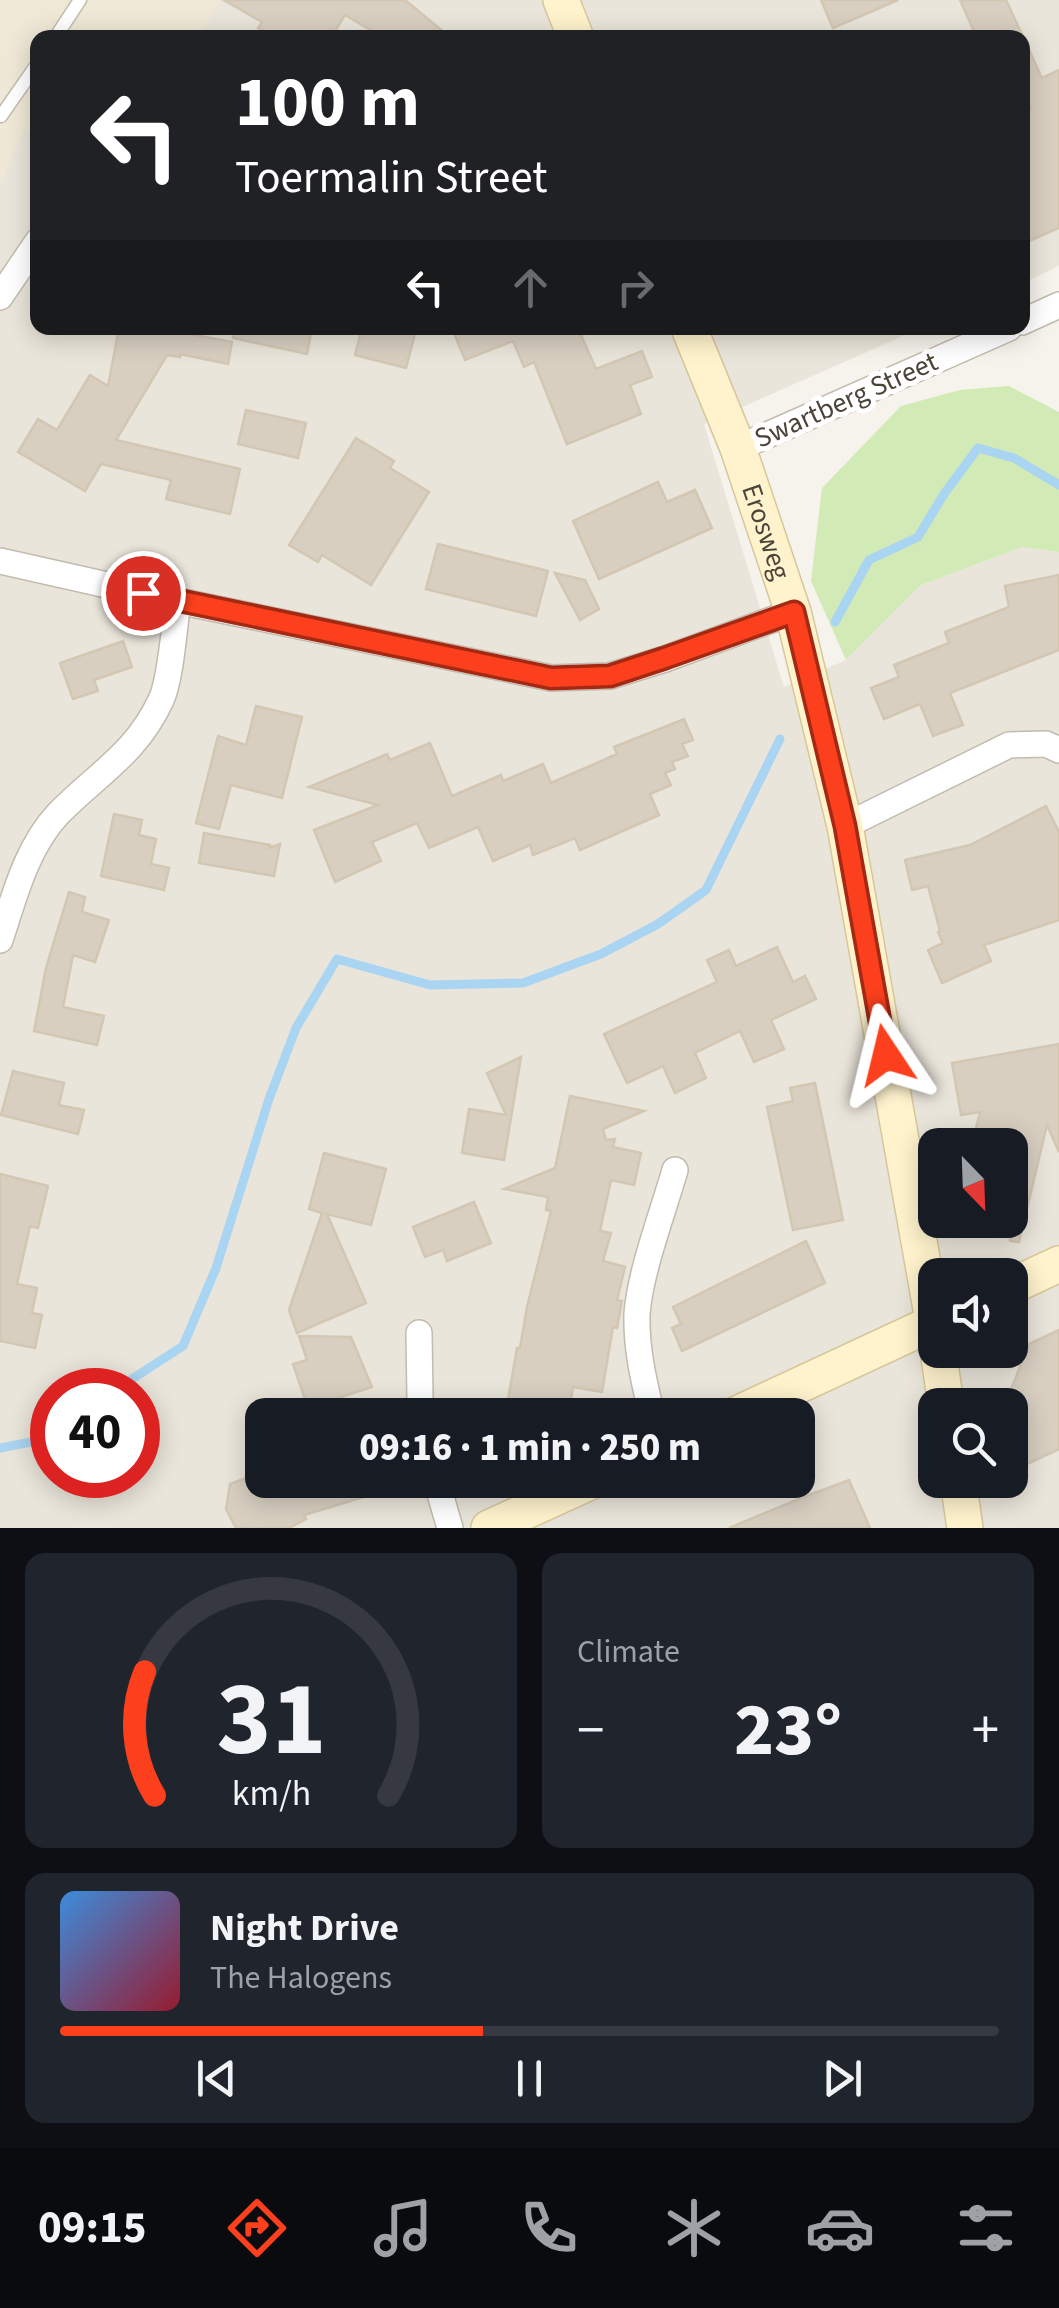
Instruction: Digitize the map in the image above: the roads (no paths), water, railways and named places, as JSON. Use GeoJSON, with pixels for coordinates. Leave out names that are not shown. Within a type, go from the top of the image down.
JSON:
{"type":"FeatureCollection","features":[{"type":"Feature","properties":{"kind":"street"},"geometry":{"type":"LineString","coordinates":[[562,0],[573,30]]}},
{"type":"Feature","properties":{"kind":"street"},"geometry":{"type":"LineString","coordinates":[[1,293],[30,252]]}},
{"type":"Feature","properties":{"kind":"street"},"geometry":{"type":"LineString","coordinates":[[1030,318],[1059,305]]}},
{"type":"Feature","properties":{"kind":"street","name":"Erosweg"},"geometry":{"type":"LineString","coordinates":[[692,335],[738,448],[794,612],[845,826],[923,1258]]}},
{"type":"Feature","properties":{"kind":"street","name":"Swartberg Street"},"geometry":{"type":"LineString","coordinates":[[738,448],[993,335]]}},
{"type":"Feature","properties":{"kind":"street"},"geometry":{"type":"LineString","coordinates":[[0,561],[551,678],[610,676],[794,612]]}},
{"type":"Feature","properties":{"kind":"street"},"geometry":{"type":"LineString","coordinates":[[0,940],[34,846],[56,816],[131,748],[147,727],[163,695],[178,601]]}},
{"type":"Feature","properties":{"kind":"street"},"geometry":{"type":"LineString","coordinates":[[845,826],[1009,745],[1046,744],[1059,750]]}},
{"type":"Feature","properties":{"kind":"street"},"geometry":{"type":"LineString","coordinates":[[648,1398],[640,1364],[637,1312],[675,1170]]}},
{"type":"Feature","properties":{"kind":"street"},"geometry":{"type":"LineString","coordinates":[[1028,1279],[1059,1264]]}},
{"type":"Feature","properties":{"kind":"street"},"geometry":{"type":"LineString","coordinates":[[771,1398],[918,1329]]}},
{"type":"Feature","properties":{"kind":"street"},"geometry":{"type":"LineString","coordinates":[[419,1333],[420,1398]]}},
{"type":"Feature","properties":{"kind":"street"},"geometry":{"type":"LineString","coordinates":[[441,1498],[450,1528]]}},
{"type":"Feature","properties":{"kind":"street"},"geometry":{"type":"LineString","coordinates":[[489,1528],[555,1498]]}},
{"type":"Feature","properties":{"kind":"street"},"geometry":{"type":"LineString","coordinates":[[961,1498],[965,1528]]}},
{"type":"Feature","properties":{"kind":"lane"},"geometry":{"type":"LineString","coordinates":[[59,30],[80,0]]}},
{"type":"Feature","properties":{"kind":"lane"},"geometry":{"type":"LineString","coordinates":[[0,116],[30,73]]}},
{"type":"Feature","properties":{"kind":"waterway"},"geometry":{"type":"LineString","coordinates":[[835,622],[869,560],[918,537],[978,448],[1014,458],[1059,485]]}},
{"type":"Feature","properties":{"kind":"waterway"},"geometry":{"type":"LineString","coordinates":[[149,1368],[183,1346],[216,1268],[269,1099],[296,1028],[337,959],[430,985],[523,983],[601,954],[658,924],[706,890],[780,739]]}},
{"type":"Feature","properties":{"kind":"waterway"},"geometry":{"type":"LineString","coordinates":[[0,1448],[30,1442]]}}]}
